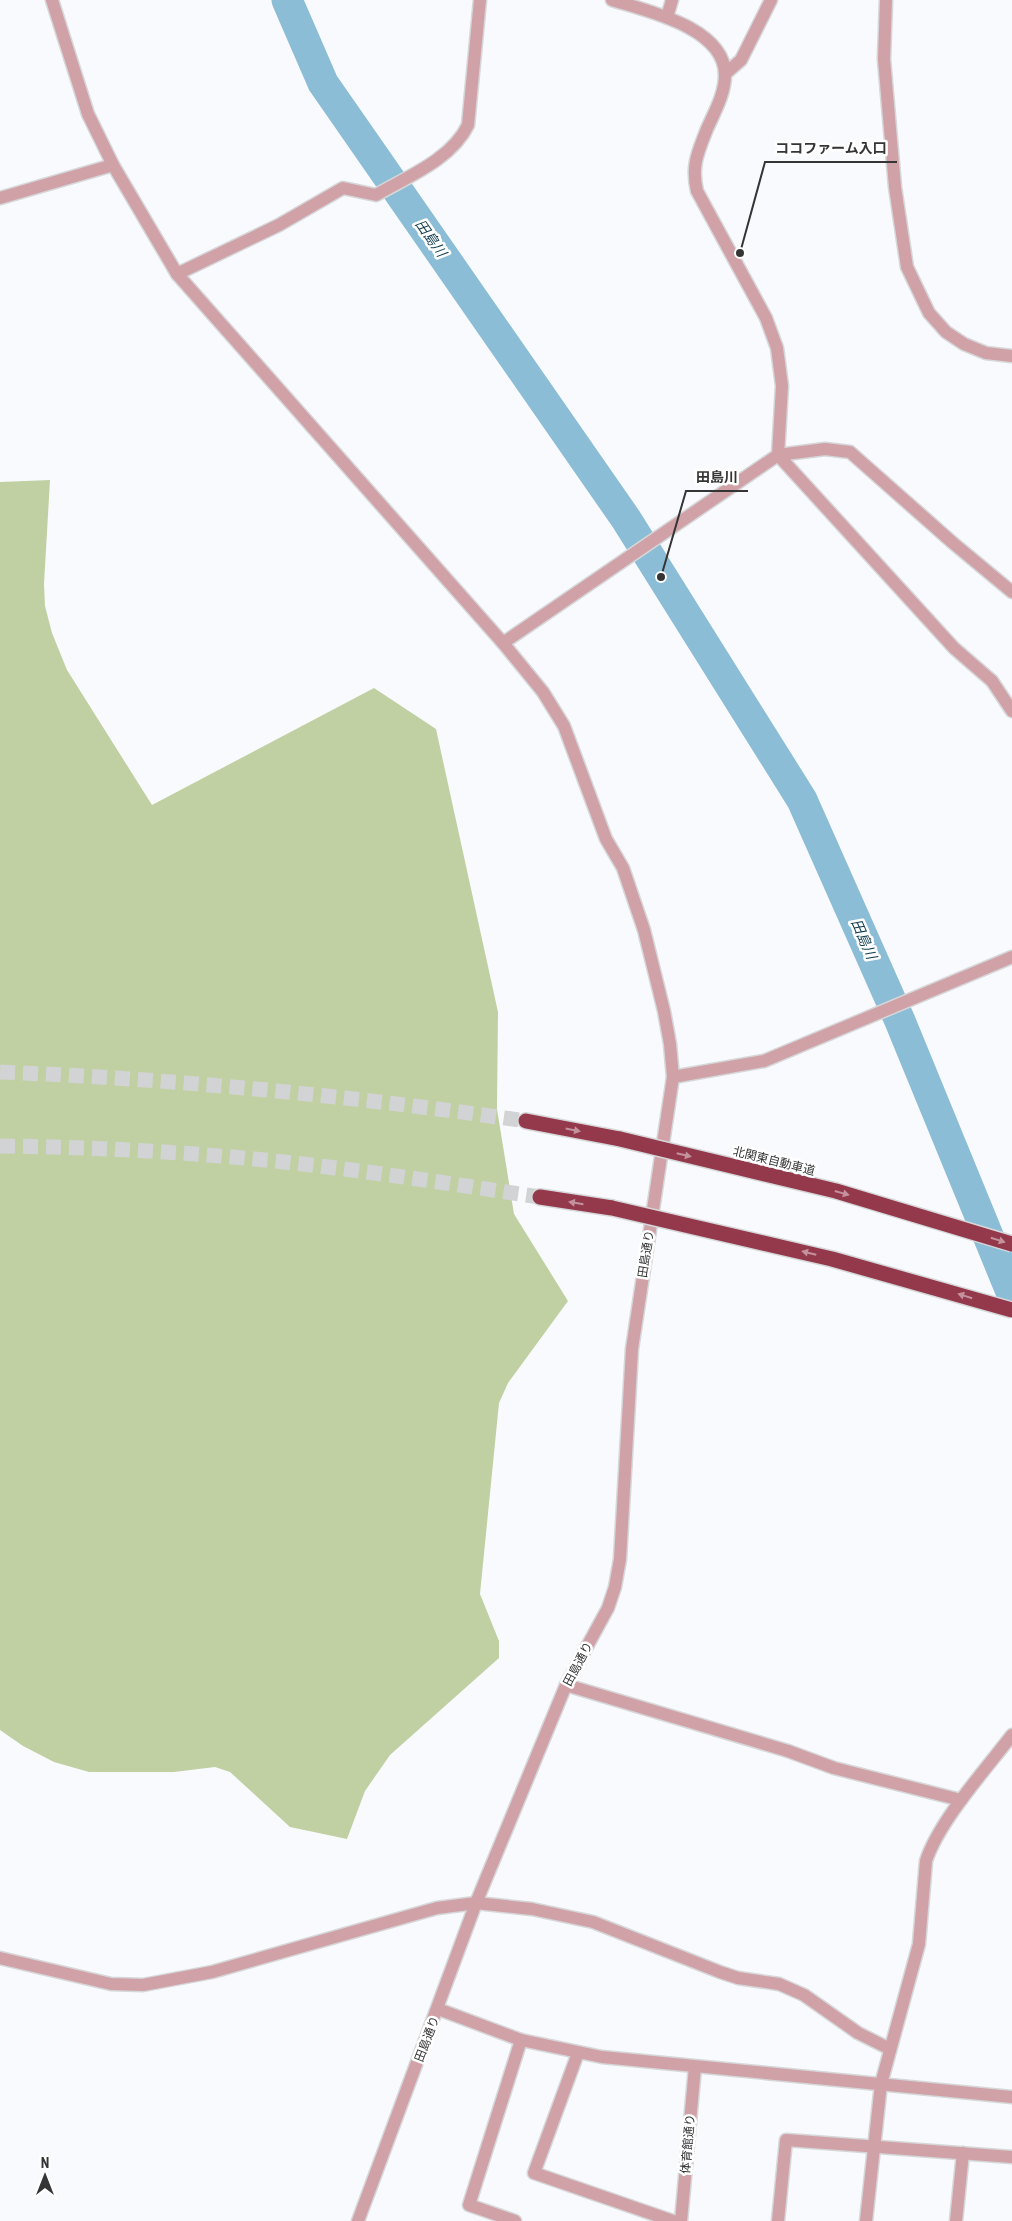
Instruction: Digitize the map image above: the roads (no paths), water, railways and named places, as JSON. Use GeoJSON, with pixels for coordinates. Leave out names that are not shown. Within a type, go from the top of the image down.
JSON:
{"type":"FeatureCollection","features":[{"type":"Feature","properties":{"kind":"highway","name":"北関東自動車道"},"geometry":{"type":"LineString","coordinates":[[526,1121],[620,1140],[836,1191],[1012,1244]]}},
{"type":"Feature","properties":{"kind":"highway"},"geometry":{"type":"LineString","coordinates":[[540,1197],[612,1208],[832,1259],[1012,1310]]}},
{"type":"Feature","properties":{"kind":"street","name":"田島通り"},"geometry":{"type":"LineString","coordinates":[[52,0],[88,114],[113,165],[177,274],[503,643],[543,692],[564,726],[606,839],[623,868],[644,930],[670,1044],[673,1077],[632,1349],[620,1559],[614,1587],[608,1608],[566,1685],[476,1903],[358,2221]]}},
{"type":"Feature","properties":{"kind":"street"},"geometry":{"type":"LineString","coordinates":[[177,274],[278,225],[342,188],[376,195],[440,157],[463,136],[468,125],[480,0]]}},
{"type":"Feature","properties":{"kind":"street"},"geometry":{"type":"LineString","coordinates":[[612,0],[667,17],[713,44],[722,62],[725,74],[722,92],[698,152],[694,165],[694,178],[701,199],[766,318],[777,348],[782,386],[778,455],[954,648],[992,681],[1012,711]]}},
{"type":"Feature","properties":{"kind":"street"},"geometry":{"type":"LineString","coordinates":[[667,17],[672,0]]}},
{"type":"Feature","properties":{"kind":"street"},"geometry":{"type":"LineString","coordinates":[[725,74],[741,60],[771,0]]}},
{"type":"Feature","properties":{"kind":"street"},"geometry":{"type":"LineString","coordinates":[[886,0],[884,59],[895,187],[907,267],[929,313],[946,332],[964,344],[986,353],[1012,356]]}},
{"type":"Feature","properties":{"kind":"street"},"geometry":{"type":"LineString","coordinates":[[0,198],[113,165]]}},
{"type":"Feature","properties":{"kind":"street"},"geometry":{"type":"LineString","coordinates":[[503,643],[778,455],[825,449],[850,452],[953,543],[1012,592]]}},
{"type":"Feature","properties":{"kind":"street"},"geometry":{"type":"LineString","coordinates":[[673,1077],[764,1061],[1012,957]]}},
{"type":"Feature","properties":{"kind":"street"},"geometry":{"type":"LineString","coordinates":[[566,1685],[788,1751],[834,1768],[961,1800]]}},
{"type":"Feature","properties":{"kind":"street"},"geometry":{"type":"LineString","coordinates":[[866,2221],[881,2084],[919,1944],[926,1861],[930,1850],[961,1800],[1012,1735]]}},
{"type":"Feature","properties":{"kind":"street"},"geometry":{"type":"LineString","coordinates":[[0,1958],[111,1984],[144,1985],[212,1972],[437,1908],[476,1903],[532,1909],[593,1922],[712,1970],[738,1978],[779,1984],[804,1995],[858,2033],[890,2049]]}},
{"type":"Feature","properties":{"kind":"street"},"geometry":{"type":"LineString","coordinates":[[438,2009],[521,2040],[578,2053],[695,2067],[1012,2097]]}},
{"type":"Feature","properties":{"kind":"street"},"geometry":{"type":"LineString","coordinates":[[515,2221],[469,2205],[521,2040]]}},
{"type":"Feature","properties":{"kind":"street"},"geometry":{"type":"LineString","coordinates":[[578,2053],[534,2173],[673,2221]]}},
{"type":"Feature","properties":{"kind":"street","name":"体育館通り"},"geometry":{"type":"LineString","coordinates":[[681,2221],[695,2067]]}},
{"type":"Feature","properties":{"kind":"street"},"geometry":{"type":"LineString","coordinates":[[778,2221],[786,2140],[1012,2157]]}},
{"type":"Feature","properties":{"kind":"street"},"geometry":{"type":"LineString","coordinates":[[956,2221],[963,2153]]}},
{"type":"Feature","properties":{"kind":"waterway","name":"田島川"},"geometry":{"type":"LineString","coordinates":[[287,0],[323,83],[626,519],[802,800],[900,1021],[1012,1294]]}},
{"type":"Feature","properties":{"kind":"tunnel"},"geometry":{"type":"LineString","coordinates":[[0,1072],[132,1079],[330,1096],[526,1121]]}},
{"type":"Feature","properties":{"kind":"tunnel"},"geometry":{"type":"LineString","coordinates":[[0,1146],[127,1150],[254,1159],[362,1171],[540,1197]]}},
{"type":"Feature","properties":{"kind":"place","name":"ココファーム入口"},"geometry":{"type":"Point","coordinates":[740,253]}},
{"type":"Feature","properties":{"kind":"place","name":"田島川"},"geometry":{"type":"Point","coordinates":[661,577]}}]}
